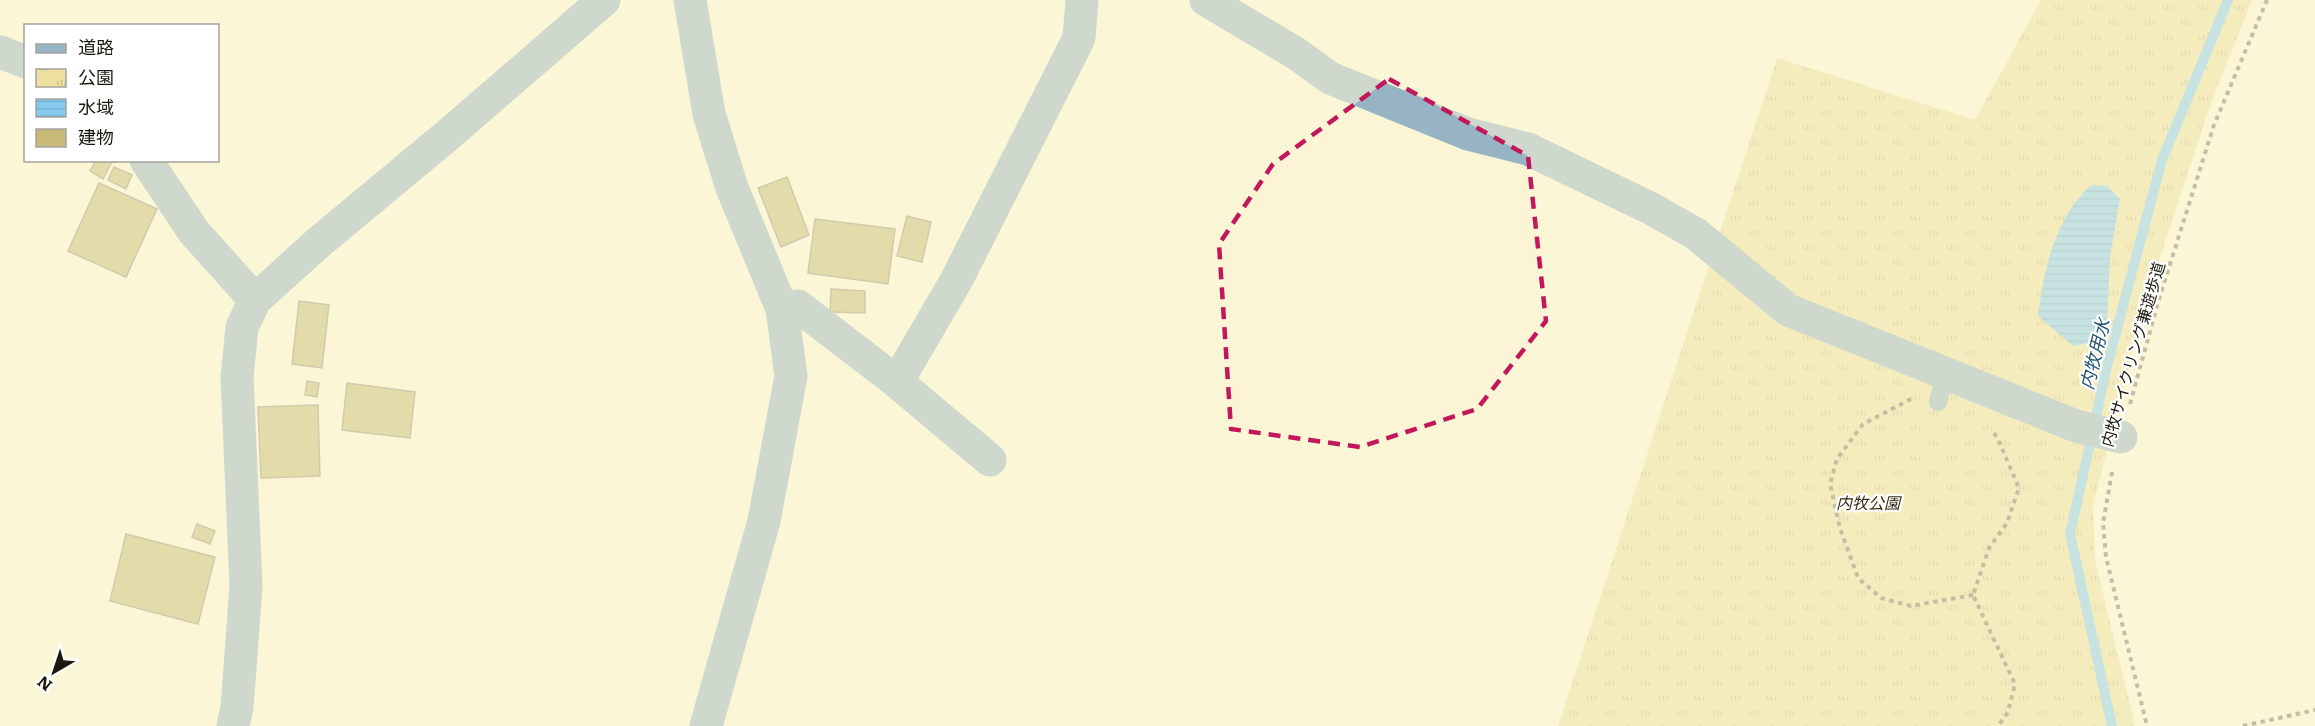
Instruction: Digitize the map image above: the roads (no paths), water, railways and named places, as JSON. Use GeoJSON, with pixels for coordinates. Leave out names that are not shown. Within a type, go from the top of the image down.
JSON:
{"type":"FeatureCollection","features":[{"type":"Feature","properties":{"kind":"street"},"geometry":{"type":"LineString","coordinates":[[233,726],[237,708],[246,586],[237,377],[242,327],[255,300],[318,243],[604,0]]}},
{"type":"Feature","properties":{"kind":"street"},"geometry":{"type":"LineString","coordinates":[[690,0],[709,114],[732,188],[782,309],[791,376],[764,521],[706,726]]}},
{"type":"Feature","properties":{"kind":"street"},"geometry":{"type":"LineString","coordinates":[[897,382],[957,279],[1079,38],[1082,0]]}},
{"type":"Feature","properties":{"kind":"street"},"geometry":{"type":"LineString","coordinates":[[1206,0],[1297,54],[1330,78],[1468,134],[1528,149],[1652,209],[1696,234],[1788,310],[1941,388],[2117,437]]}},
{"type":"Feature","properties":{"kind":"street"},"geometry":{"type":"LineString","coordinates":[[0,52],[24,61]]}},
{"type":"Feature","properties":{"kind":"street"},"geometry":{"type":"LineString","coordinates":[[147,162],[194,232],[255,300]]}},
{"type":"Feature","properties":{"kind":"street"},"geometry":{"type":"LineString","coordinates":[[782,309],[798,306],[897,382],[990,460]]}},
{"type":"Feature","properties":{"kind":"water"},"geometry":{"type":"Polygon","coordinates":[[[2091,185],[2107,186],[2120,199],[2110,257],[2107,326],[2094,342],[2073,346],[2038,316],[2053,245],[2068,213],[2091,185]]]}},
{"type":"Feature","properties":{"kind":"waterway","name":"内牧用水"},"geometry":{"type":"LineString","coordinates":[[2112,726],[2070,534],[2108,362],[2162,160],[2228,0]]}},
{"type":"Feature","properties":{"kind":"park label","name":"内牧公園"},"geometry":{"type":"Point","coordinates":[1868,502]}}]}
